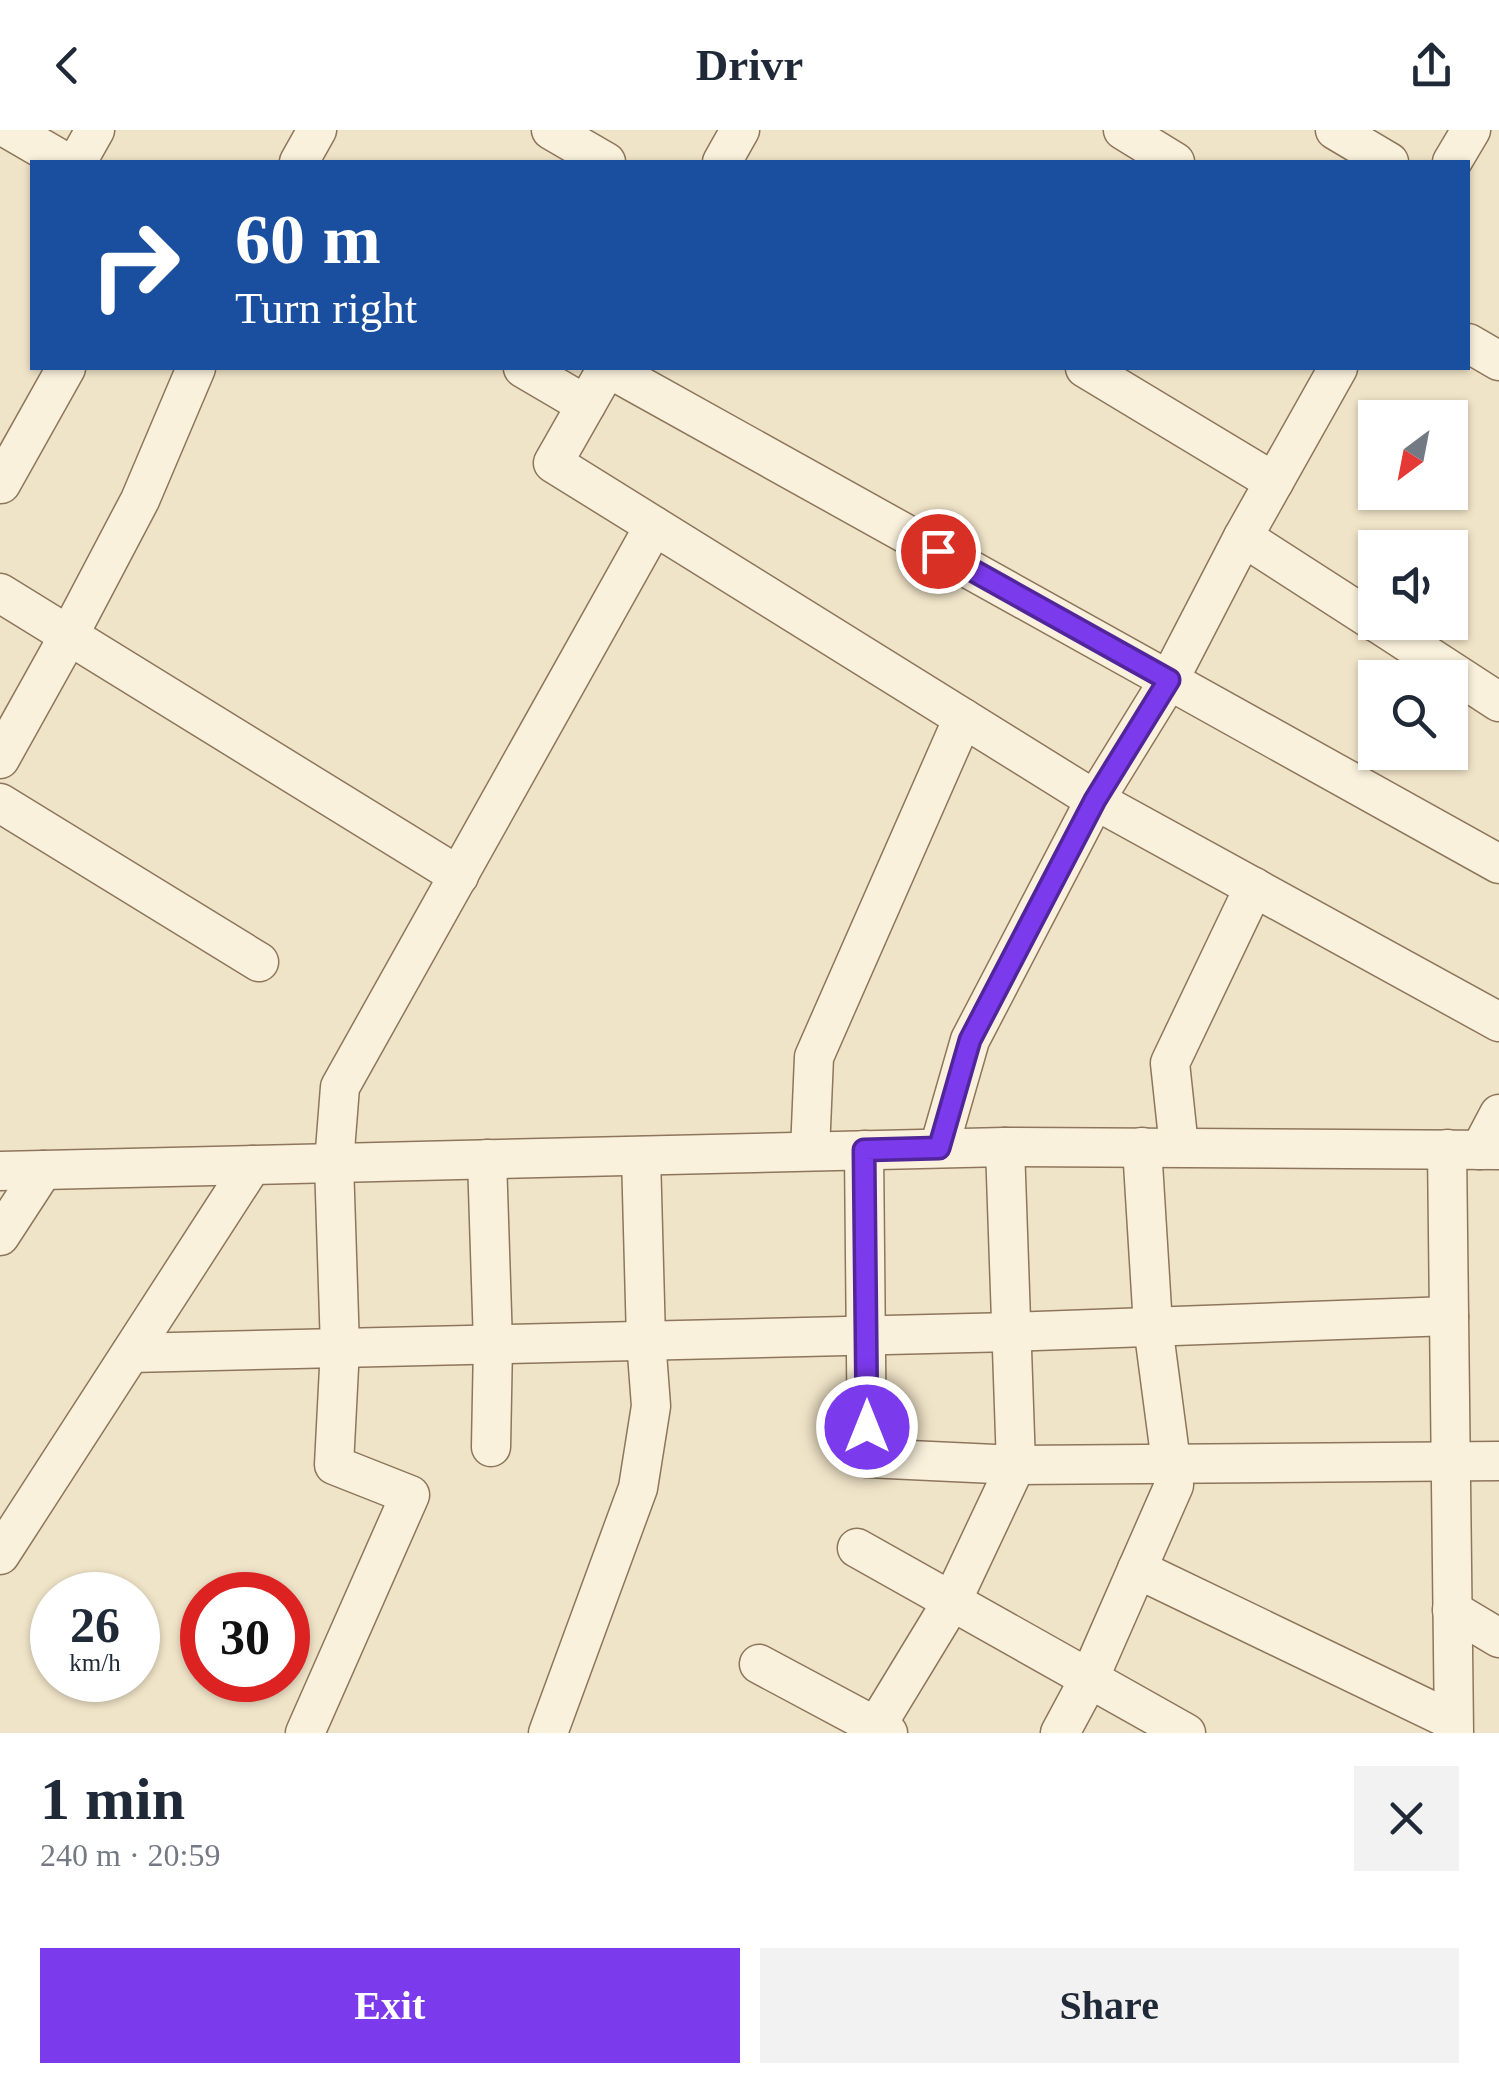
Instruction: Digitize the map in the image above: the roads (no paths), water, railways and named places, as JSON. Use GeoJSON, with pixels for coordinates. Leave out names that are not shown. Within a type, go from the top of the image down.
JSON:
{"type":"FeatureCollection","features":[{"type":"Feature","properties":{"kind":"street"},"geometry":{"type":"LineString","coordinates":[[10,130],[62,160]]}},
{"type":"Feature","properties":{"kind":"street"},"geometry":{"type":"LineString","coordinates":[[78,160],[95,130]]}},
{"type":"Feature","properties":{"kind":"street"},"geometry":{"type":"LineString","coordinates":[[299,160],[317,130]]}},
{"type":"Feature","properties":{"kind":"street"},"geometry":{"type":"LineString","coordinates":[[550,130],[602,160]]}},
{"type":"Feature","properties":{"kind":"street"},"geometry":{"type":"LineString","coordinates":[[1123,130],[1172,160]]}},
{"type":"Feature","properties":{"kind":"street"},"geometry":{"type":"LineString","coordinates":[[1335,130],[1386,160]]}},
{"type":"Feature","properties":{"kind":"street"},"geometry":{"type":"LineString","coordinates":[[1453,160],[1470,130]]}},
{"type":"Feature","properties":{"kind":"street"},"geometry":{"type":"LineString","coordinates":[[1470,343],[1499,362]]}},
{"type":"Feature","properties":{"kind":"street"},"geometry":{"type":"LineString","coordinates":[[0,484],[65,370]]}},
{"type":"Feature","properties":{"kind":"street"},"geometry":{"type":"LineString","coordinates":[[0,759],[140,500],[195,370]]}},
{"type":"Feature","properties":{"kind":"street"},"geometry":{"type":"LineString","coordinates":[[527,370],[586,405]]}},
{"type":"Feature","properties":{"kind":"street"},"geometry":{"type":"LineString","coordinates":[[607,370],[553,463],[1095,800],[1499,1022]]}},
{"type":"Feature","properties":{"kind":"street"},"geometry":{"type":"LineString","coordinates":[[612,370],[1499,864]]}},
{"type":"Feature","properties":{"kind":"street"},"geometry":{"type":"LineString","coordinates":[[1088,370],[1274,482]]}},
{"type":"Feature","properties":{"kind":"street"},"geometry":{"type":"LineString","coordinates":[[939,1148],[970,1040],[1095,800],[1169,680],[1242,537],[1337,370]]}},
{"type":"Feature","properties":{"kind":"street"},"geometry":{"type":"LineString","coordinates":[[305,1733],[410,1495],[334,1465],[340,1348],[334,1163],[340,1087],[654,526]]}},
{"type":"Feature","properties":{"kind":"street"},"geometry":{"type":"LineString","coordinates":[[1242,537],[1358,611]]}},
{"type":"Feature","properties":{"kind":"street"},"geometry":{"type":"LineString","coordinates":[[0,593],[459,876]]}},
{"type":"Feature","properties":{"kind":"street"},"geometry":{"type":"LineString","coordinates":[[1403,640],[1499,702]]}},
{"type":"Feature","properties":{"kind":"street"},"geometry":{"type":"LineString","coordinates":[[810,1151],[814,1058],[964,718]]}},
{"type":"Feature","properties":{"kind":"street"},"geometry":{"type":"LineString","coordinates":[[0,803],[260,962]]}},
{"type":"Feature","properties":{"kind":"street"},"geometry":{"type":"LineString","coordinates":[[1180,1147],[1170,1063],[1254,888]]}},
{"type":"Feature","properties":{"kind":"street"},"geometry":{"type":"LineString","coordinates":[[1138,1569],[1454,1727],[1448,1316],[1475,1149],[1499,1114]]}},
{"type":"Feature","properties":{"kind":"street"},"geometry":{"type":"LineString","coordinates":[[759,1664],[878,1731],[951,1603],[1016,1465],[1005,1147]]}},
{"type":"Feature","properties":{"kind":"street"},"geometry":{"type":"LineString","coordinates":[[0,1171],[1005,1147],[1475,1149]]}},
{"type":"Feature","properties":{"kind":"street"},"geometry":{"type":"LineString","coordinates":[[1060,1733],[1090,1679],[1174,1484],[1153,1326],[1142,1147]]}},
{"type":"Feature","properties":{"kind":"street"},"geometry":{"type":"LineString","coordinates":[[864,1150],[867,1458],[1016,1465],[1499,1461]]}},
{"type":"Feature","properties":{"kind":"street"},"geometry":{"type":"LineString","coordinates":[[548,1733],[638,1488],[651,1406],[641,1156]]}},
{"type":"Feature","properties":{"kind":"street"},"geometry":{"type":"LineString","coordinates":[[487,1159],[493,1344],[490,1446]]}},
{"type":"Feature","properties":{"kind":"street"},"geometry":{"type":"LineString","coordinates":[[0,1555],[252,1165]]}},
{"type":"Feature","properties":{"kind":"street"},"geometry":{"type":"LineString","coordinates":[[0,1236],[42,1170]]}},
{"type":"Feature","properties":{"kind":"street"},"geometry":{"type":"LineString","coordinates":[[130,1353],[1012,1332],[1448,1316]]}},
{"type":"Feature","properties":{"kind":"street"},"geometry":{"type":"LineString","coordinates":[[857,1548],[1186,1733]]}},
{"type":"Feature","properties":{"kind":"street"},"geometry":{"type":"LineString","coordinates":[[1452,1610],[1499,1638]]}}]}
